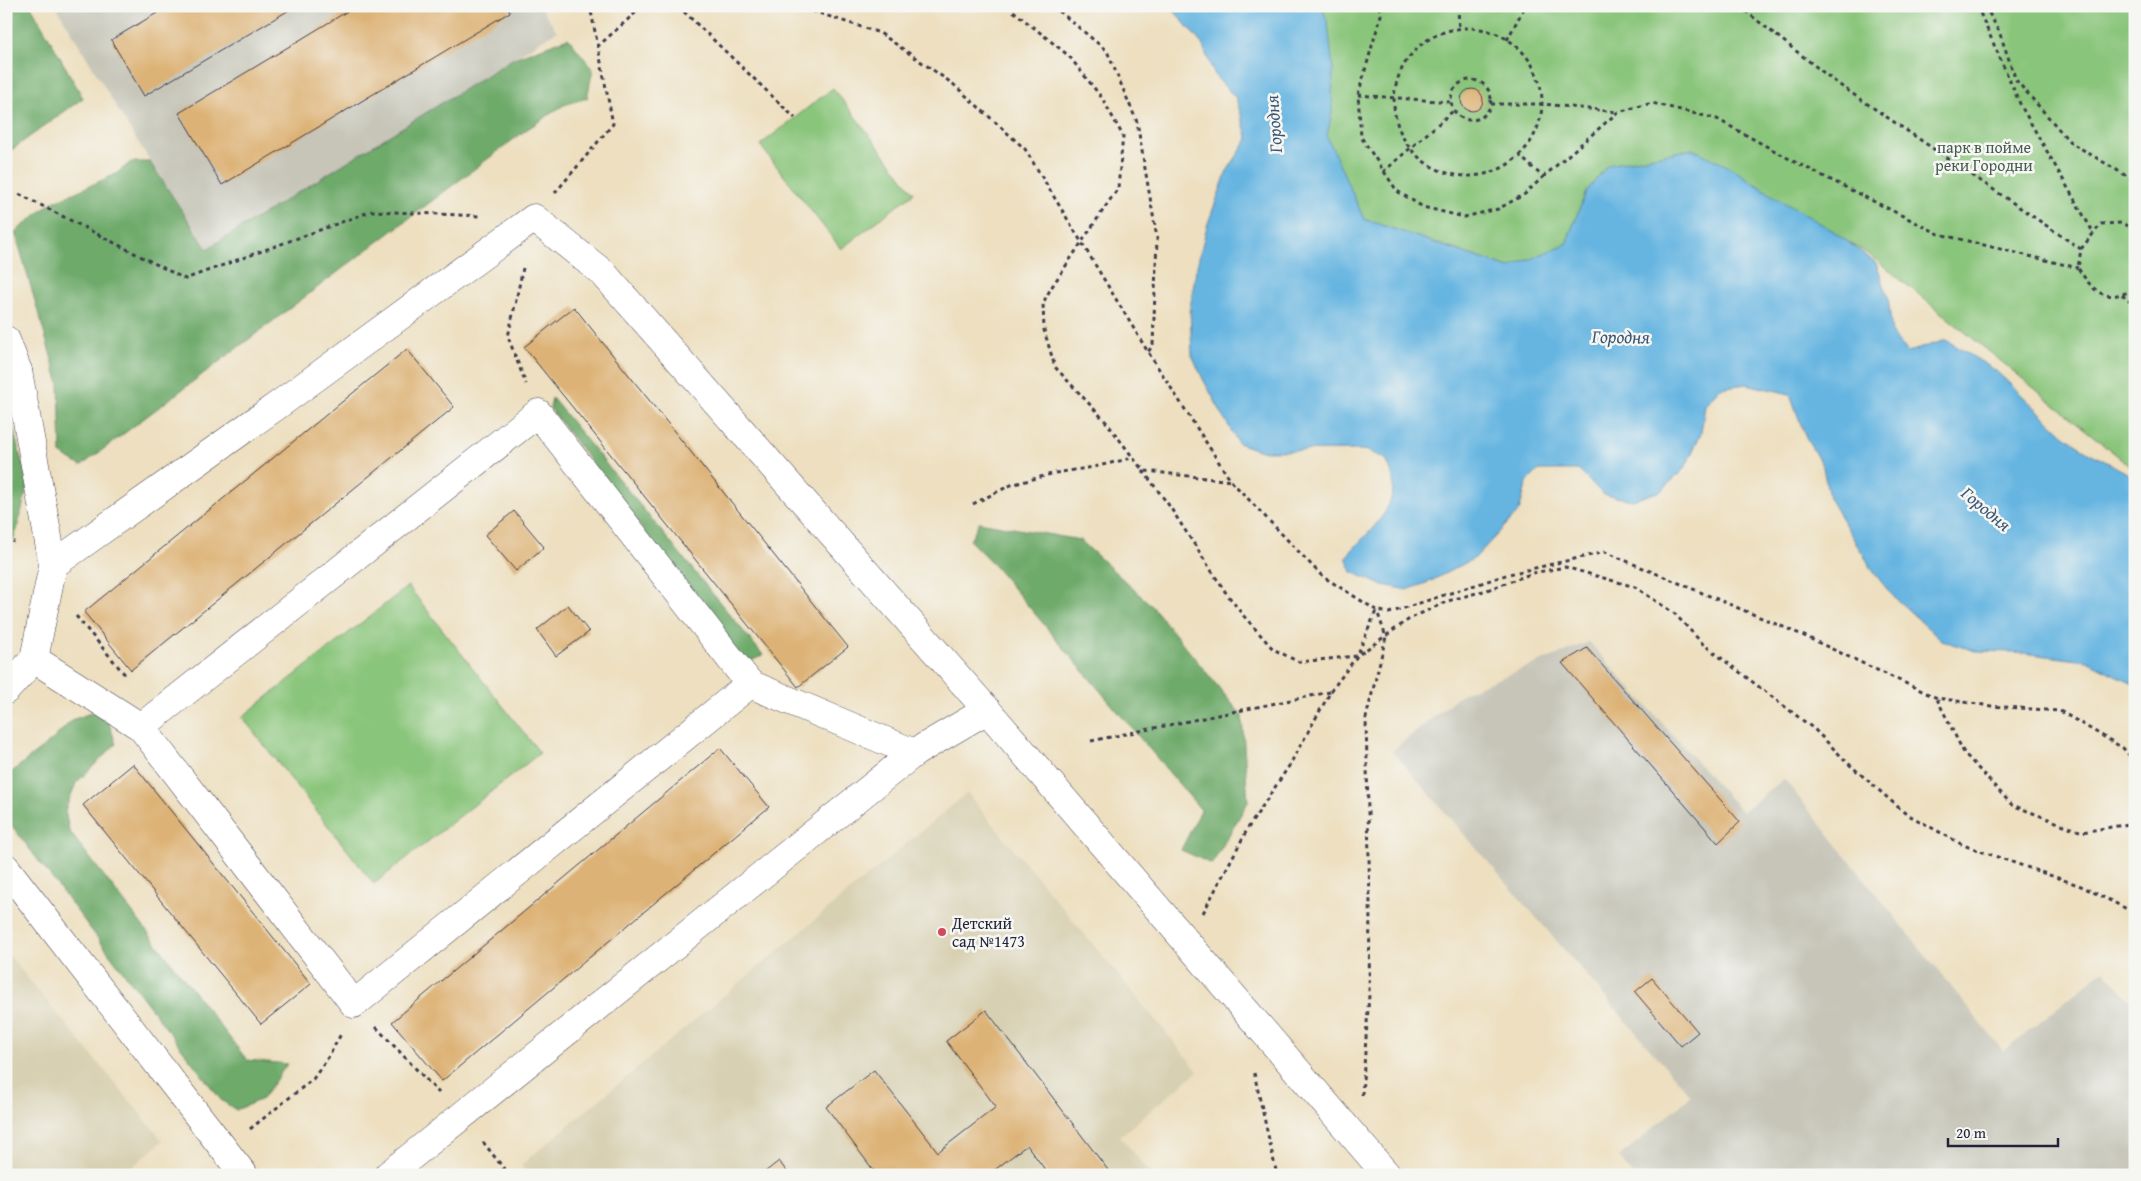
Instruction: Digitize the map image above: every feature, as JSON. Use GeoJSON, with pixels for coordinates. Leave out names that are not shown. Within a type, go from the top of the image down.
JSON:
{"type":"FeatureCollection","features":[{"type":"Feature","properties":{"kind":"street"},"geometry":{"type":"LineString","coordinates":[[51,574],[534,218],[603,273],[987,710],[1387,1175]]}},
{"type":"Feature","properties":{"kind":"street"},"geometry":{"type":"LineString","coordinates":[[6,340],[51,574],[34,659],[6,690]]}},
{"type":"Feature","properties":{"kind":"street"},"geometry":{"type":"LineString","coordinates":[[149,720],[538,413],[750,684],[914,753]]}},
{"type":"Feature","properties":{"kind":"street"},"geometry":{"type":"LineString","coordinates":[[34,659],[149,720],[354,1004],[750,684]]}},
{"type":"Feature","properties":{"kind":"street"},"geometry":{"type":"LineString","coordinates":[[388,1175],[914,753],[987,710]]}},
{"type":"Feature","properties":{"kind":"street"},"geometry":{"type":"LineString","coordinates":[[6,868],[244,1175]]}},
{"type":"Feature","properties":{"kind":"path"},"geometry":{"type":"LineString","coordinates":[[538,413],[508,338],[534,218],[613,124],[590,6]]}},
{"type":"Feature","properties":{"kind":"path"},"geometry":{"type":"LineString","coordinates":[[598,47],[644,6]]}},
{"type":"Feature","properties":{"kind":"path"},"geometry":{"type":"LineString","coordinates":[[678,6],[795,118]]}},
{"type":"Feature","properties":{"kind":"path"},"geometry":{"type":"LineString","coordinates":[[797,6],[880,33],[953,84],[1025,149],[1148,352],[1231,482],[1322,576],[1376,610],[1389,613],[1510,574],[1605,552],[1800,634],[1936,698],[1991,706],[2060,711],[2123,748],[2135,762]]}},
{"type":"Feature","properties":{"kind":"path"},"geometry":{"type":"LineString","coordinates":[[1007,6],[1069,56],[1102,98],[1123,136],[1118,188],[1043,304],[1044,330],[1055,367],[1107,423],[1168,504],[1230,598],[1273,649],[1299,662],[1357,656],[1411,618],[1448,601],[1487,590],[1533,573],[1565,567],[1635,587],[1675,614],[1703,644],[1763,688],[1814,729],[1850,765],[1905,813],[1964,845],[2081,886],[2135,913]]}},
{"type":"Feature","properties":{"kind":"path"},"geometry":{"type":"LineString","coordinates":[[1054,6],[1107,51],[1137,122],[1157,238],[1154,346],[1148,352]]}},
{"type":"Feature","properties":{"kind":"path"},"geometry":{"type":"LineString","coordinates":[[1379,6],[1381,15],[1358,95],[1361,137],[1382,172],[1397,191],[1423,208],[1464,217],[1498,209],[1525,194],[1618,112]]}},
{"type":"Feature","properties":{"kind":"path"},"geometry":{"type":"LineString","coordinates":[[1458,6],[1459,28]]}},
{"type":"Feature","properties":{"kind":"path"},"geometry":{"type":"LineString","coordinates":[[1507,40],[1525,6]]}},
{"type":"Feature","properties":{"kind":"path"},"geometry":{"type":"LineString","coordinates":[[1739,6],[1838,84],[2081,249]]}},
{"type":"Feature","properties":{"kind":"path"},"geometry":{"type":"LineString","coordinates":[[1977,6],[2020,106],[2093,232]]}},
{"type":"Feature","properties":{"kind":"path"},"geometry":{"type":"LineString","coordinates":[[1985,6],[1999,30],[2016,80],[2070,142],[2135,181]]}},
{"type":"Feature","properties":{"kind":"path"},"geometry":{"type":"LineString","coordinates":[[1459,28],[1491,31],[1507,40],[1518,47],[1536,73],[1543,104],[1536,132],[1520,156],[1494,172],[1464,177],[1434,168],[1410,149],[1396,121],[1394,89],[1406,60],[1429,38],[1459,28]]}},
{"type":"Feature","properties":{"kind":"path"},"geometry":{"type":"LineString","coordinates":[[1468,79],[1479,81],[1488,87],[1492,97],[1490,104],[1490,108],[1483,117],[1473,121],[1462,119],[1454,111],[1450,102],[1452,92],[1458,83],[1468,79]]}},
{"type":"Feature","properties":{"kind":"path"},"geometry":{"type":"LineString","coordinates":[[1358,95],[1450,102]]}},
{"type":"Feature","properties":{"kind":"path"},"geometry":{"type":"LineString","coordinates":[[1490,104],[1543,104],[1618,112],[1652,103],[1718,118],[1795,162],[1939,234],[2078,268],[2091,287],[2106,296],[2122,295],[2135,289]]}},
{"type":"Feature","properties":{"kind":"path"},"geometry":{"type":"LineString","coordinates":[[1382,172],[1454,111]]}},
{"type":"Feature","properties":{"kind":"path"},"geometry":{"type":"LineString","coordinates":[[1520,156],[1543,177]]}},
{"type":"Feature","properties":{"kind":"path"},"geometry":{"type":"LineString","coordinates":[[19,194],[185,279],[372,211],[534,218]]}},
{"type":"Feature","properties":{"kind":"path"},"geometry":{"type":"LineString","coordinates":[[2078,268],[2081,249],[2101,224],[2123,223],[2135,230]]}},
{"type":"Feature","properties":{"kind":"path"},"geometry":{"type":"LineString","coordinates":[[2122,295],[2135,306]]}},
{"type":"Feature","properties":{"kind":"path"},"geometry":{"type":"LineString","coordinates":[[1131,457],[1146,471],[1231,482]]}},
{"type":"Feature","properties":{"kind":"path"},"geometry":{"type":"LineString","coordinates":[[972,504],[1011,485],[1055,473],[1094,467],[1131,457]]}},
{"type":"Feature","properties":{"kind":"path"},"geometry":{"type":"LineString","coordinates":[[51,574],[149,720]]}},
{"type":"Feature","properties":{"kind":"path"},"geometry":{"type":"LineString","coordinates":[[1187,943],[1248,828],[1289,766],[1330,692],[1357,656],[1376,610]]}},
{"type":"Feature","properties":{"kind":"path"},"geometry":{"type":"LineString","coordinates":[[1359,1142],[1369,995],[1370,905],[1366,718],[1386,637],[1376,610]]}},
{"type":"Feature","properties":{"kind":"path"},"geometry":{"type":"LineString","coordinates":[[1091,741],[1330,692]]}},
{"type":"Feature","properties":{"kind":"path"},"geometry":{"type":"LineString","coordinates":[[1936,698],[1964,753],[2012,805],[2082,832],[2135,823]]}},
{"type":"Feature","properties":{"kind":"path"},"geometry":{"type":"LineString","coordinates":[[224,1150],[313,1079],[329,1056],[354,1004],[461,1116],[509,1175]]}},
{"type":"Feature","properties":{"kind":"path"},"geometry":{"type":"LineString","coordinates":[[1252,1068],[1277,1175]]}},
{"type":"Feature","properties":{"kind":"shaded area"},"geometry":{"type":"Polygon","coordinates":[[[56,6],[540,6],[557,31],[207,249],[129,128],[56,6]]]}},
{"type":"Feature","properties":{"kind":"shaded area"},"geometry":{"type":"Polygon","coordinates":[[[1589,642],[1742,812],[1784,779],[2003,1051],[2104,970],[2135,1006],[2135,1175],[1632,1175],[1619,1157],[1691,1096],[1392,751],[1463,693],[1589,642]]]}},
{"type":"Feature","properties":{"kind":"shaded area","name":"Детский сад №1473"},"geometry":{"type":"Polygon","coordinates":[[[967,793],[1198,1071],[1120,1136],[1152,1175],[529,1175],[521,1165],[967,793]]]}},
{"type":"Feature","properties":{"kind":"shaded area"},"geometry":{"type":"Polygon","coordinates":[[[6,952],[163,1141],[122,1175],[6,1175],[6,952]]]}},
{"type":"Feature","properties":{"kind":"green space"},"geometry":{"type":"Polygon","coordinates":[[[6,6],[31,6],[83,98],[6,154],[6,6]]]}},
{"type":"Feature","properties":{"kind":"green space","name":"парк в пойме реки Городни"},"geometry":{"type":"Polygon","coordinates":[[[1320,6],[2135,6],[2135,470],[1870,255],[1693,149],[1608,165],[1586,192],[1566,244],[1509,268],[1364,219],[1326,136],[1320,6]]]}},
{"type":"Feature","properties":{"kind":"green space"},"geometry":{"type":"Polygon","coordinates":[[[568,38],[593,69],[587,98],[564,105],[526,130],[81,466],[61,454],[59,384],[15,232],[51,203],[116,174],[131,162],[150,162],[207,249],[514,58],[568,38]]]}},
{"type":"Feature","properties":{"kind":"green space"},"geometry":{"type":"Polygon","coordinates":[[[833,88],[914,193],[841,249],[760,145],[833,88]]]}},
{"type":"Feature","properties":{"kind":"green space"},"geometry":{"type":"Polygon","coordinates":[[[552,398],[763,655],[745,664],[550,408],[552,398]]]}},
{"type":"Feature","properties":{"kind":"green space"},"geometry":{"type":"Polygon","coordinates":[[[6,413],[9,414],[28,484],[17,530],[6,556],[6,413]]]}},
{"type":"Feature","properties":{"kind":"green space"},"geometry":{"type":"Polygon","coordinates":[[[979,522],[1080,540],[1152,606],[1242,716],[1248,802],[1212,864],[1181,850],[1201,810],[991,562],[970,541],[979,522]]]}},
{"type":"Feature","properties":{"kind":"green space"},"geometry":{"type":"Polygon","coordinates":[[[408,586],[540,753],[374,884],[242,717],[408,586]]]}},
{"type":"Feature","properties":{"kind":"green space"},"geometry":{"type":"Polygon","coordinates":[[[93,712],[109,723],[116,744],[76,783],[65,810],[69,831],[247,1060],[287,1064],[262,1099],[236,1110],[221,1100],[6,818],[6,783],[9,774],[52,740],[72,720],[93,712]]]}},
{"type":"Feature","properties":{"kind":"water","name":"Городня"},"geometry":{"type":"Polygon","coordinates":[[[1170,6],[1322,6],[1328,24],[1333,68],[1332,113],[1327,136],[1364,219],[1509,268],[1566,244],[1586,192],[1608,165],[1693,149],[1733,169],[1778,199],[1832,230],[1876,263],[1888,296],[1892,334],[1908,352],[1946,340],[1995,370],[2063,434],[2088,452],[2127,473],[2135,484],[2135,685],[2087,661],[2014,652],[1975,651],[1941,640],[1892,595],[1875,574],[1829,498],[1823,467],[1806,438],[1790,394],[1746,384],[1720,388],[1705,405],[1701,433],[1685,468],[1661,491],[1633,500],[1604,495],[1578,470],[1539,470],[1527,482],[1519,511],[1475,558],[1429,582],[1407,590],[1379,584],[1352,572],[1346,557],[1371,530],[1385,512],[1390,501],[1393,490],[1393,478],[1386,459],[1365,450],[1261,451],[1238,443],[1192,355],[1190,309],[1196,270],[1207,226],[1227,171],[1248,139],[1236,98],[1215,76],[1202,44],[1170,6]]]}},
{"type":"Feature","properties":{"kind":"building"},"geometry":{"type":"Polygon","coordinates":[[[169,6],[296,6],[144,96],[111,40],[169,6]]]}},
{"type":"Feature","properties":{"kind":"building"},"geometry":{"type":"Polygon","coordinates":[[[356,6],[507,6],[510,12],[222,185],[179,113],[356,6]]]}},
{"type":"Feature","properties":{"kind":"building"},"geometry":{"type":"Polygon","coordinates":[[[1472,89],[1480,92],[1483,100],[1480,108],[1472,111],[1464,108],[1461,100],[1464,92],[1472,89]]]}},
{"type":"Feature","properties":{"kind":"building"},"geometry":{"type":"Polygon","coordinates":[[[574,307],[848,647],[798,687],[524,347],[574,307]]]}},
{"type":"Feature","properties":{"kind":"building"},"geometry":{"type":"Polygon","coordinates":[[[407,349],[454,407],[131,670],[84,612],[407,349]]]}},
{"type":"Feature","properties":{"kind":"building"},"geometry":{"type":"Polygon","coordinates":[[[514,511],[544,547],[516,571],[485,535],[514,511]]]}},
{"type":"Feature","properties":{"kind":"building"},"geometry":{"type":"Polygon","coordinates":[[[568,605],[589,632],[556,656],[537,630],[568,605]]]}},
{"type":"Feature","properties":{"kind":"building"},"geometry":{"type":"Polygon","coordinates":[[[1587,648],[1740,822],[1718,843],[1562,663],[1587,648]]]}},
{"type":"Feature","properties":{"kind":"building"},"geometry":{"type":"Polygon","coordinates":[[[720,748],[769,807],[442,1081],[392,1022],[720,748]]]}},
{"type":"Feature","properties":{"kind":"building"},"geometry":{"type":"Polygon","coordinates":[[[133,764],[311,984],[261,1024],[83,805],[133,764]]]}},
{"type":"Feature","properties":{"kind":"building"},"geometry":{"type":"Polygon","coordinates":[[[1652,978],[1698,1032],[1681,1046],[1635,992],[1652,978]]]}},
{"type":"Feature","properties":{"kind":"building"},"geometry":{"type":"Polygon","coordinates":[[[986,1010],[1108,1170],[1102,1175],[1049,1175],[1027,1145],[988,1175],[877,1175],[826,1107],[874,1070],[938,1152],[996,1107],[946,1041],[986,1010]]]}},
{"type":"Feature","properties":{"kind":"building"},"geometry":{"type":"Polygon","coordinates":[[[779,1161],[789,1175],[761,1175],[779,1161]]]}},
{"type":"Feature","properties":{"kind":"place","name":"Детский сад №1473"},"geometry":{"type":"Point","coordinates":[942,932]}}]}
